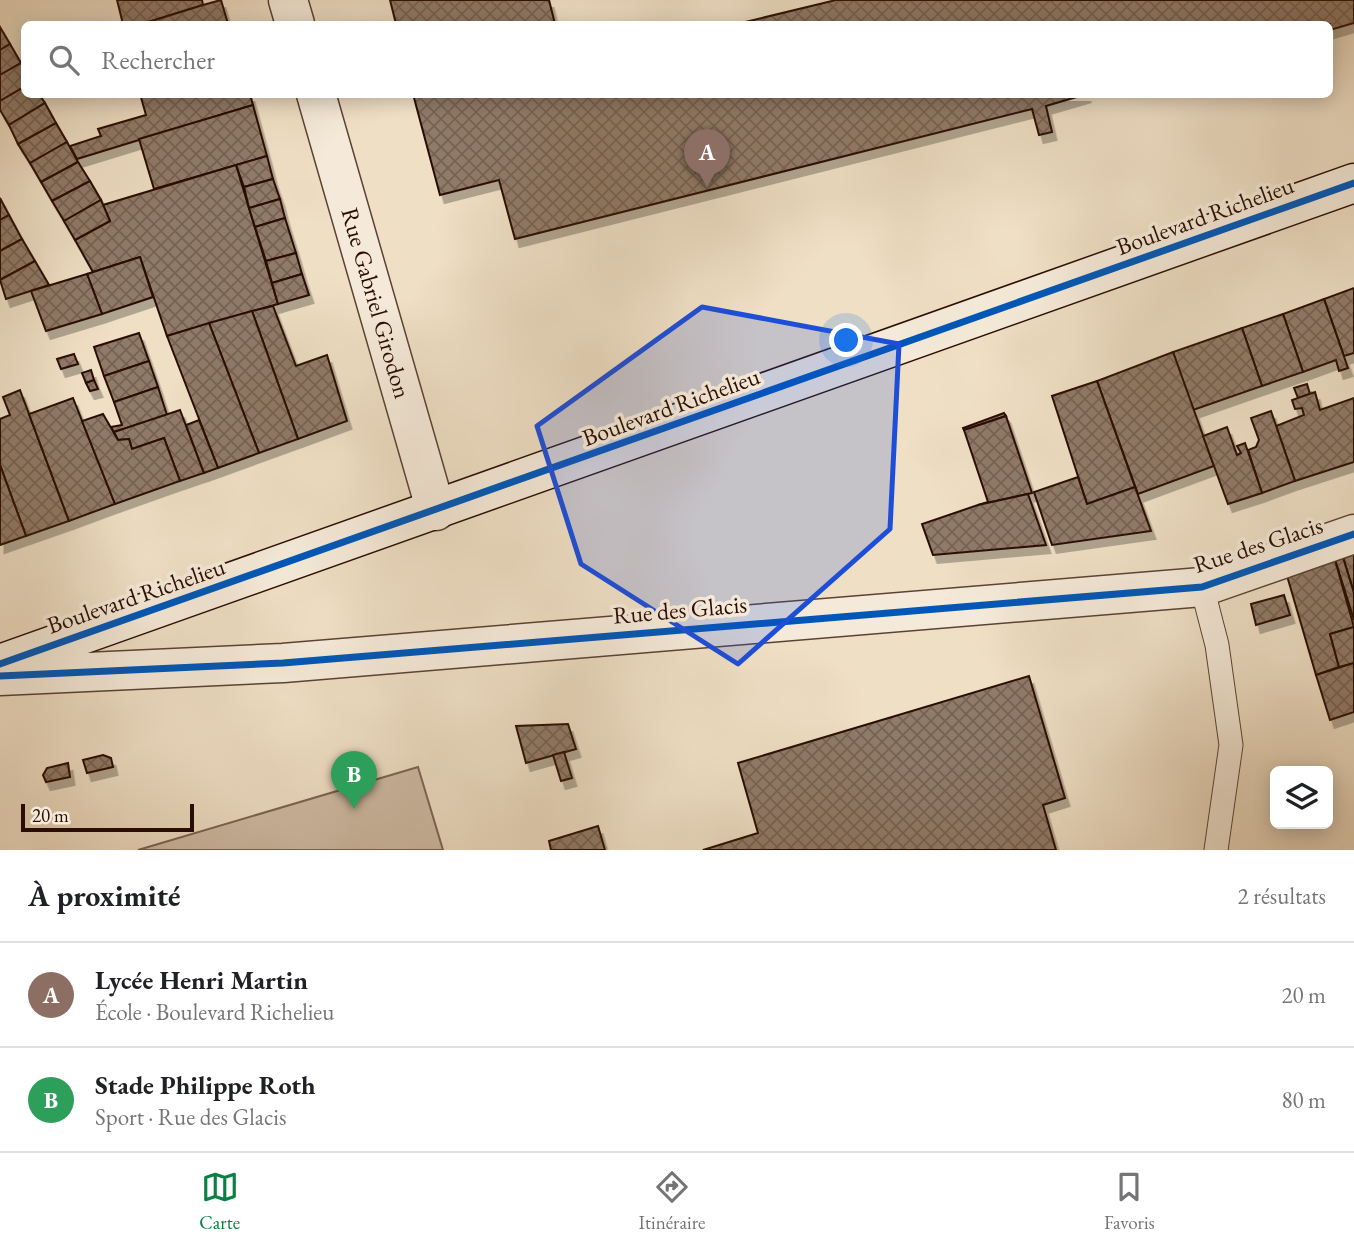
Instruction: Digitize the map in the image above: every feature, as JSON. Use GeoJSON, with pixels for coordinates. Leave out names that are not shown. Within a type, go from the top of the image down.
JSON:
{"type":"FeatureCollection","features":[{"type":"Feature","properties":{"kind":"street"},"geometry":{"type":"LineString","coordinates":[[288,0],[294,21]]}},
{"type":"Feature","properties":{"kind":"street","name":"Rue Gabriel Girodon"},"geometry":{"type":"LineString","coordinates":[[317,98],[436,511]]}},
{"type":"Feature","properties":{"kind":"street","name":"Boulevard Richelieu"},"geometry":{"type":"LineString","coordinates":[[0,664],[1354,183]]}},
{"type":"Feature","properties":{"kind":"street","name":"Rue des Glacis"},"geometry":{"type":"LineString","coordinates":[[0,676],[282,663],[1202,587],[1354,534]]}},
{"type":"Feature","properties":{"kind":"lane"},"geometry":{"type":"LineString","coordinates":[[1202,587],[1217,645],[1231,745],[1216,850]]}},
{"type":"Feature","properties":{"kind":"highlighted area"},"geometry":{"type":"Polygon","coordinates":[[[702,307],[899,344],[890,529],[738,664],[581,564],[537,426],[702,307]]]}},
{"type":"Feature","properties":{"kind":"shaded area"},"geometry":{"type":"Polygon","coordinates":[[[418,767],[443,850],[138,850],[418,767]]]}},
{"type":"Feature","properties":{"kind":"building"},"geometry":{"type":"Polygon","coordinates":[[[117,0],[202,0],[203,5],[152,21],[122,21],[117,0]]]}},
{"type":"Feature","properties":{"kind":"building"},"geometry":{"type":"Polygon","coordinates":[[[221,0],[227,21],[152,21],[221,0]]]}},
{"type":"Feature","properties":{"kind":"building"},"geometry":{"type":"Polygon","coordinates":[[[390,0],[549,0],[554,21],[395,21],[390,0]]]}},
{"type":"Feature","properties":{"kind":"building"},"geometry":{"type":"Polygon","coordinates":[[[836,0],[1354,0],[1354,23],[1333,29],[1333,21],[749,21],[836,0]]]}},
{"type":"Feature","properties":{"kind":"building"},"geometry":{"type":"Polygon","coordinates":[[[0,27],[10,44],[0,50],[0,27]]]}},
{"type":"Feature","properties":{"kind":"building"},"geometry":{"type":"Polygon","coordinates":[[[10,44],[21,63],[0,75],[0,50],[10,44]]]}},
{"type":"Feature","properties":{"kind":"building"},"geometry":{"type":"Polygon","coordinates":[[[21,63],[21,89],[0,101],[0,75],[21,63]]]}},
{"type":"Feature","properties":{"kind":"building"},"geometry":{"type":"Polygon","coordinates":[[[21,89],[21,98],[42,98],[45,103],[9,125],[0,110],[0,101],[21,89]]]}},
{"type":"Feature","properties":{"kind":"building"},"geometry":{"type":"Polygon","coordinates":[[[141,98],[251,98],[253,105],[77,159],[70,146],[101,136],[98,129],[146,115],[141,98]]]}},
{"type":"Feature","properties":{"kind":"building"},"geometry":{"type":"Polygon","coordinates":[[[414,98],[1073,98],[1046,106],[1052,132],[1039,135],[1032,109],[515,239],[499,180],[440,195],[414,98]]]}},
{"type":"Feature","properties":{"kind":"building"},"geometry":{"type":"Polygon","coordinates":[[[45,103],[56,123],[18,144],[9,125],[45,103]]]}},
{"type":"Feature","properties":{"kind":"building"},"geometry":{"type":"Polygon","coordinates":[[[253,105],[267,156],[154,189],[139,139],[253,105]]]}},
{"type":"Feature","properties":{"kind":"building"},"geometry":{"type":"Polygon","coordinates":[[[56,123],[67,142],[30,163],[18,144],[56,123]]]}},
{"type":"Feature","properties":{"kind":"building"},"geometry":{"type":"Polygon","coordinates":[[[67,142],[78,162],[41,182],[30,163],[67,142]]]}},
{"type":"Feature","properties":{"kind":"building"},"geometry":{"type":"Polygon","coordinates":[[[267,156],[273,179],[244,187],[236,165],[267,156]]]}},
{"type":"Feature","properties":{"kind":"building"},"geometry":{"type":"Polygon","coordinates":[[[78,162],[90,181],[52,201],[41,182],[78,162]]]}},
{"type":"Feature","properties":{"kind":"building"},"geometry":{"type":"Polygon","coordinates":[[[236,165],[278,304],[167,336],[140,257],[93,272],[75,240],[110,221],[103,205],[236,165]]]}},
{"type":"Feature","properties":{"kind":"building"},"geometry":{"type":"Polygon","coordinates":[[[273,179],[280,199],[249,208],[244,187],[273,179]]]}},
{"type":"Feature","properties":{"kind":"building"},"geometry":{"type":"Polygon","coordinates":[[[90,181],[101,200],[64,221],[52,201],[90,181]]]}},
{"type":"Feature","properties":{"kind":"building"},"geometry":{"type":"Polygon","coordinates":[[[0,198],[9,215],[0,220],[0,198]]]}},
{"type":"Feature","properties":{"kind":"building"},"geometry":{"type":"Polygon","coordinates":[[[280,199],[285,218],[255,227],[249,208],[280,199]]]}},
{"type":"Feature","properties":{"kind":"building"},"geometry":{"type":"Polygon","coordinates":[[[101,200],[110,221],[75,240],[64,221],[101,200]]]}},
{"type":"Feature","properties":{"kind":"building"},"geometry":{"type":"Polygon","coordinates":[[[9,215],[22,239],[0,251],[0,220],[9,215]]]}},
{"type":"Feature","properties":{"kind":"building"},"geometry":{"type":"Polygon","coordinates":[[[285,218],[296,253],[266,261],[255,227],[285,218]]]}},
{"type":"Feature","properties":{"kind":"building"},"geometry":{"type":"Polygon","coordinates":[[[22,239],[35,261],[0,280],[0,251],[22,239]]]}},
{"type":"Feature","properties":{"kind":"building"},"geometry":{"type":"Polygon","coordinates":[[[296,253],[302,274],[272,283],[266,261],[296,253]]]}},
{"type":"Feature","properties":{"kind":"building"},"geometry":{"type":"Polygon","coordinates":[[[140,257],[153,297],[102,314],[87,274],[140,257]]]}},
{"type":"Feature","properties":{"kind":"building"},"geometry":{"type":"Polygon","coordinates":[[[35,261],[49,285],[6,299],[0,280],[35,261]]]}},
{"type":"Feature","properties":{"kind":"building"},"geometry":{"type":"Polygon","coordinates":[[[87,274],[102,314],[46,331],[31,291],[87,274]]]}},
{"type":"Feature","properties":{"kind":"building"},"geometry":{"type":"Polygon","coordinates":[[[302,274],[309,295],[278,304],[272,283],[302,274]]]}},
{"type":"Feature","properties":{"kind":"building"},"geometry":{"type":"Polygon","coordinates":[[[1354,288],[1354,353],[1344,356],[1324,299],[1354,288]]]}},
{"type":"Feature","properties":{"kind":"building"},"geometry":{"type":"Polygon","coordinates":[[[1324,299],[1348,368],[1339,371],[1336,360],[1303,372],[1283,314],[1324,299]]]}},
{"type":"Feature","properties":{"kind":"building"},"geometry":{"type":"Polygon","coordinates":[[[273,306],[296,366],[327,355],[347,421],[298,439],[252,311],[273,306]]]}},
{"type":"Feature","properties":{"kind":"building"},"geometry":{"type":"Polygon","coordinates":[[[252,311],[298,439],[259,453],[209,323],[252,311]]]}},
{"type":"Feature","properties":{"kind":"building"},"geometry":{"type":"Polygon","coordinates":[[[1283,314],[1303,372],[1262,386],[1242,328],[1283,314]]]}},
{"type":"Feature","properties":{"kind":"building"},"geometry":{"type":"Polygon","coordinates":[[[209,323],[259,453],[218,468],[167,336],[209,323]]]}},
{"type":"Feature","properties":{"kind":"building"},"geometry":{"type":"Polygon","coordinates":[[[1242,328],[1262,386],[1193,410],[1173,352],[1242,328]]]}},
{"type":"Feature","properties":{"kind":"building"},"geometry":{"type":"Polygon","coordinates":[[[139,333],[149,361],[104,376],[94,347],[139,333]]]}},
{"type":"Feature","properties":{"kind":"building"},"geometry":{"type":"Polygon","coordinates":[[[1173,352],[1214,466],[1138,494],[1097,381],[1173,352]]]}},
{"type":"Feature","properties":{"kind":"building"},"geometry":{"type":"Polygon","coordinates":[[[74,354],[78,364],[61,369],[57,359],[74,354]]]}},
{"type":"Feature","properties":{"kind":"building"},"geometry":{"type":"Polygon","coordinates":[[[149,361],[158,387],[114,402],[104,376],[149,361]]]}},
{"type":"Feature","properties":{"kind":"building"},"geometry":{"type":"Polygon","coordinates":[[[91,370],[94,380],[86,383],[82,373],[91,370]]]}},
{"type":"Feature","properties":{"kind":"building"},"geometry":{"type":"Polygon","coordinates":[[[94,380],[98,389],[90,391],[86,383],[94,380]]]}},
{"type":"Feature","properties":{"kind":"building"},"geometry":{"type":"Polygon","coordinates":[[[1097,381],[1135,487],[1087,504],[1052,396],[1097,381]]]}},
{"type":"Feature","properties":{"kind":"building"},"geometry":{"type":"Polygon","coordinates":[[[1307,384],[1310,394],[1298,398],[1294,388],[1307,384]]]}},
{"type":"Feature","properties":{"kind":"building"},"geometry":{"type":"Polygon","coordinates":[[[158,387],[167,415],[114,432],[111,427],[122,425],[114,402],[158,387]]]}},
{"type":"Feature","properties":{"kind":"building"},"geometry":{"type":"Polygon","coordinates":[[[20,390],[69,521],[26,536],[0,465],[0,419],[10,415],[3,397],[20,390]]]}},
{"type":"Feature","properties":{"kind":"building"},"geometry":{"type":"Polygon","coordinates":[[[1315,392],[1320,410],[1354,398],[1354,462],[1295,481],[1276,426],[1304,415],[1302,408],[1295,409],[1292,400],[1315,392]]]}},
{"type":"Feature","properties":{"kind":"building"},"geometry":{"type":"Polygon","coordinates":[[[73,398],[115,504],[69,521],[29,414],[73,398]]]}},
{"type":"Feature","properties":{"kind":"building"},"geometry":{"type":"Polygon","coordinates":[[[180,410],[204,473],[180,481],[164,438],[132,449],[129,439],[118,440],[114,432],[180,410]]]}},
{"type":"Feature","properties":{"kind":"building"},"geometry":{"type":"Polygon","coordinates":[[[1271,411],[1295,481],[1262,493],[1248,450],[1256,447],[1259,440],[1251,418],[1271,411]]]}},
{"type":"Feature","properties":{"kind":"building"},"geometry":{"type":"Polygon","coordinates":[[[1004,413],[1006,416],[964,430],[963,428],[1004,413]]]}},
{"type":"Feature","properties":{"kind":"building"},"geometry":{"type":"Polygon","coordinates":[[[103,414],[118,440],[129,439],[132,449],[164,438],[180,481],[115,504],[82,421],[103,414]]]}},
{"type":"Feature","properties":{"kind":"building"},"geometry":{"type":"Polygon","coordinates":[[[1006,416],[1032,493],[978,505],[988,502],[964,430],[1006,416]]]}},
{"type":"Feature","properties":{"kind":"building"},"geometry":{"type":"Polygon","coordinates":[[[199,420],[218,468],[204,473],[186,425],[199,420]]]}},
{"type":"Feature","properties":{"kind":"building"},"geometry":{"type":"Polygon","coordinates":[[[1227,427],[1237,455],[1241,453],[1237,446],[1245,443],[1262,493],[1228,504],[1203,436],[1227,427]]]}},
{"type":"Feature","properties":{"kind":"building"},"geometry":{"type":"Polygon","coordinates":[[[0,465],[26,536],[0,545],[0,465]]]}},
{"type":"Feature","properties":{"kind":"building"},"geometry":{"type":"Polygon","coordinates":[[[1078,477],[1087,504],[1135,487],[1151,531],[1052,545],[1034,492],[1078,477]]]}},
{"type":"Feature","properties":{"kind":"building"},"geometry":{"type":"Polygon","coordinates":[[[1028,494],[1046,545],[933,555],[922,524],[978,505],[1028,494]]]}},
{"type":"Feature","properties":{"kind":"building"},"geometry":{"type":"Polygon","coordinates":[[[1354,546],[1354,593],[1341,551],[1354,546]]]}},
{"type":"Feature","properties":{"kind":"building"},"geometry":{"type":"Polygon","coordinates":[[[1341,551],[1354,593],[1354,620],[1333,553],[1341,551]]]}},
{"type":"Feature","properties":{"kind":"building"},"geometry":{"type":"Polygon","coordinates":[[[1333,553],[1354,627],[1330,634],[1339,667],[1316,675],[1285,569],[1333,553]]]}},
{"type":"Feature","properties":{"kind":"building"},"geometry":{"type":"Polygon","coordinates":[[[1284,595],[1290,615],[1256,625],[1251,604],[1284,595]]]}},
{"type":"Feature","properties":{"kind":"building"},"geometry":{"type":"Polygon","coordinates":[[[1354,627],[1354,663],[1339,667],[1330,634],[1354,627]]]}},
{"type":"Feature","properties":{"kind":"building"},"geometry":{"type":"Polygon","coordinates":[[[1354,663],[1354,712],[1330,720],[1316,675],[1354,663]]]}},
{"type":"Feature","properties":{"kind":"building"},"geometry":{"type":"Polygon","coordinates":[[[1029,676],[1065,798],[1043,805],[1056,850],[703,850],[758,833],[738,763],[1029,676]]]}},
{"type":"Feature","properties":{"kind":"building"},"geometry":{"type":"Polygon","coordinates":[[[568,724],[576,749],[526,763],[516,726],[568,724]]]}},
{"type":"Feature","properties":{"kind":"building"},"geometry":{"type":"Polygon","coordinates":[[[564,752],[572,778],[561,781],[553,755],[564,752]]]}},
{"type":"Feature","properties":{"kind":"building"},"geometry":{"type":"Polygon","coordinates":[[[103,755],[111,758],[113,767],[87,773],[83,760],[103,755]]]}},
{"type":"Feature","properties":{"kind":"building"},"geometry":{"type":"Polygon","coordinates":[[[68,763],[70,777],[46,782],[43,775],[47,768],[68,763]]]}},
{"type":"Feature","properties":{"kind":"building"},"geometry":{"type":"Polygon","coordinates":[[[598,826],[605,850],[551,850],[549,841],[598,826]]]}},
{"type":"Feature","properties":{"kind":"cycle path"},"geometry":{"type":"LineString","coordinates":[[0,664],[1354,183]]}},
{"type":"Feature","properties":{"kind":"cycle path"},"geometry":{"type":"LineString","coordinates":[[0,676],[283,663],[1202,587],[1354,534]]}},
{"type":"Feature","properties":{"kind":"place","name":"Lycée Henri Martin"},"geometry":{"type":"Point","coordinates":[707,187]}},
{"type":"Feature","properties":{"kind":"place","name":"Stade Philippe Roth"},"geometry":{"type":"Point","coordinates":[354,809]}}]}
